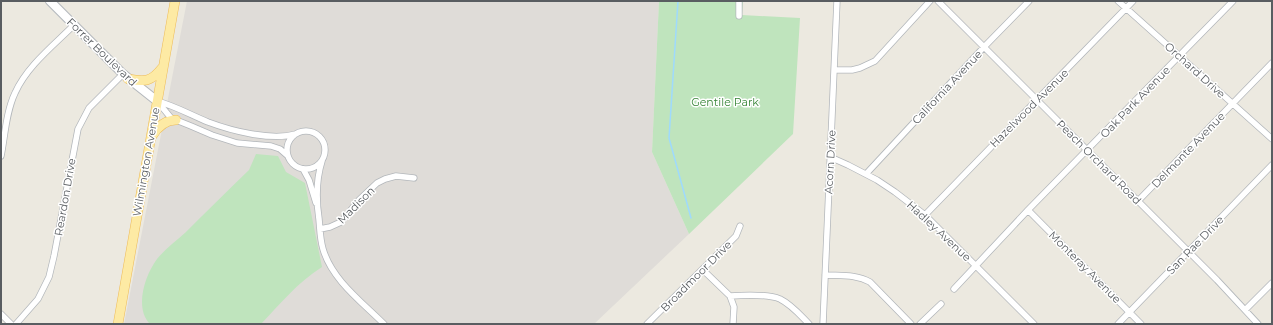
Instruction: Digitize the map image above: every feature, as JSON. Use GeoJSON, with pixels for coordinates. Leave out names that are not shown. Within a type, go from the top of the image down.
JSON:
{"type":"FeatureCollection","features":[{"type":"Feature","properties":{"kind":"main road","name":"Wilmington Avenue"},"geometry":{"type":"LineString","coordinates":[[118,324],[175,1]]}},
{"type":"Feature","properties":{"kind":"main road"},"geometry":{"type":"LineString","coordinates":[[125,76],[140,81],[147,81],[154,77],[163,66]]}},
{"type":"Feature","properties":{"kind":"main road"},"geometry":{"type":"LineString","coordinates":[[151,138],[161,126],[168,121],[176,120]]}},
{"type":"Feature","properties":{"kind":"street","name":"Forrer Boulevard"},"geometry":{"type":"LineString","coordinates":[[50,1],[125,76],[157,101],[171,118],[212,135],[237,143],[271,146],[280,149],[288,156],[292,163],[303,169],[309,180],[317,207],[322,248],[333,270],[343,284],[384,324]]}},
{"type":"Feature","properties":{"kind":"street"},"geometry":{"type":"LineString","coordinates":[[739,1],[739,16]]}},
{"type":"Feature","properties":{"kind":"street","name":"Acorn Drive"},"geometry":{"type":"LineString","coordinates":[[823,324],[838,1]]}},
{"type":"Feature","properties":{"kind":"street"},"geometry":{"type":"LineString","coordinates":[[834,70],[856,69],[867,66],[875,61],[930,1]]}},
{"type":"Feature","properties":{"kind":"street","name":"Peach Orchard Road"},"geometry":{"type":"LineString","coordinates":[[938,1],[1138,201],[1258,324]]}},
{"type":"Feature","properties":{"kind":"street","name":"California Avenue"},"geometry":{"type":"LineString","coordinates":[[866,174],[984,47],[1029,1]]}},
{"type":"Feature","properties":{"kind":"street","name":"Orchard Drive"},"geometry":{"type":"LineString","coordinates":[[1118,1],[1272,139]]}},
{"type":"Feature","properties":{"kind":"street","name":"Hazelwood Avenue"},"geometry":{"type":"LineString","coordinates":[[925,215],[1133,1]]}},
{"type":"Feature","properties":{"kind":"street","name":"Oak Park Avenue"},"geometry":{"type":"LineString","coordinates":[[954,289],[1028,210],[1233,1]]}},
{"type":"Feature","properties":{"kind":"street"},"geometry":{"type":"LineString","coordinates":[[1,156],[10,109],[14,95],[20,84],[34,65],[74,25]]}},
{"type":"Feature","properties":{"kind":"street","name":"Delmonte Avenue"},"geometry":{"type":"LineString","coordinates":[[1138,201],[1272,63]]}},
{"type":"Feature","properties":{"kind":"street","name":"Reardon Drive"},"geometry":{"type":"LineString","coordinates":[[16,324],[38,299],[49,277],[78,129],[89,108],[125,76]]}},
{"type":"Feature","properties":{"kind":"street","name":"Forrer Boulevard"},"geometry":{"type":"LineString","coordinates":[[157,101],[172,105],[210,122],[258,135],[285,137],[307,130],[314,132],[320,136],[325,144],[326,150],[318,173],[317,207]]}},
{"type":"Feature","properties":{"kind":"street"},"geometry":{"type":"LineString","coordinates":[[288,156],[288,142],[296,134]]}},
{"type":"Feature","properties":{"kind":"street","name":"Hadley Avenue"},"geometry":{"type":"LineString","coordinates":[[830,157],[866,174],[895,192],[925,215],[1034,324]]}},
{"type":"Feature","properties":{"kind":"street"},"geometry":{"type":"LineString","coordinates":[[303,169],[312,169],[318,166],[322,161]]}},
{"type":"Feature","properties":{"kind":"street","name":"San Rae Drive"},"geometry":{"type":"LineString","coordinates":[[1118,324],[1272,165]]}},
{"type":"Feature","properties":{"kind":"street","name":"Madison"},"geometry":{"type":"LineString","coordinates":[[320,229],[330,227],[341,222],[359,200],[373,187],[385,179],[396,176],[414,178]]}},
{"type":"Feature","properties":{"kind":"street","name":"Monteray Avenue"},"geometry":{"type":"LineString","coordinates":[[1028,210],[1141,324]]}},
{"type":"Feature","properties":{"kind":"street","name":"Broadmoor Drive"},"geometry":{"type":"LineString","coordinates":[[648,324],[736,236],[740,226]]}},
{"type":"Feature","properties":{"kind":"street"},"geometry":{"type":"LineString","coordinates":[[703,270],[730,296],[734,307],[733,324]]}},
{"type":"Feature","properties":{"kind":"street"},"geometry":{"type":"LineString","coordinates":[[825,275],[853,276],[870,282],[912,324]]}},
{"type":"Feature","properties":{"kind":"street"},"geometry":{"type":"LineString","coordinates":[[1245,310],[1272,283]]}},
{"type":"Feature","properties":{"kind":"street"},"geometry":{"type":"LineString","coordinates":[[730,296],[768,296],[780,299],[794,308],[809,324]]}},
{"type":"Feature","properties":{"kind":"street"},"geometry":{"type":"LineString","coordinates":[[920,324],[941,304]]}},
{"type":"Feature","properties":{"kind":"street"},"geometry":{"type":"LineString","coordinates":[[1,314],[11,324]]}},
{"type":"Feature","properties":{"kind":"shaded area"},"geometry":{"type":"Polygon","coordinates":[[[187,1],[659,1],[652,152],[689,234],[594,324],[124,324],[187,1]]]}},
{"type":"Feature","properties":{"kind":"green space","name":"Gentile Park"},"geometry":{"type":"Polygon","coordinates":[[[659,1],[743,1],[742,15],[800,18],[793,134],[689,234],[652,152],[659,1]]]}},
{"type":"Feature","properties":{"kind":"green space"},"geometry":{"type":"Polygon","coordinates":[[[256,154],[278,156],[286,172],[305,183],[322,267],[297,286],[261,324],[150,324],[145,317],[142,301],[145,282],[157,259],[249,170],[256,154]]]}},
{"type":"Feature","properties":{"kind":"waterway"},"geometry":{"type":"LineString","coordinates":[[678,1],[669,138],[691,218]]}}]}
